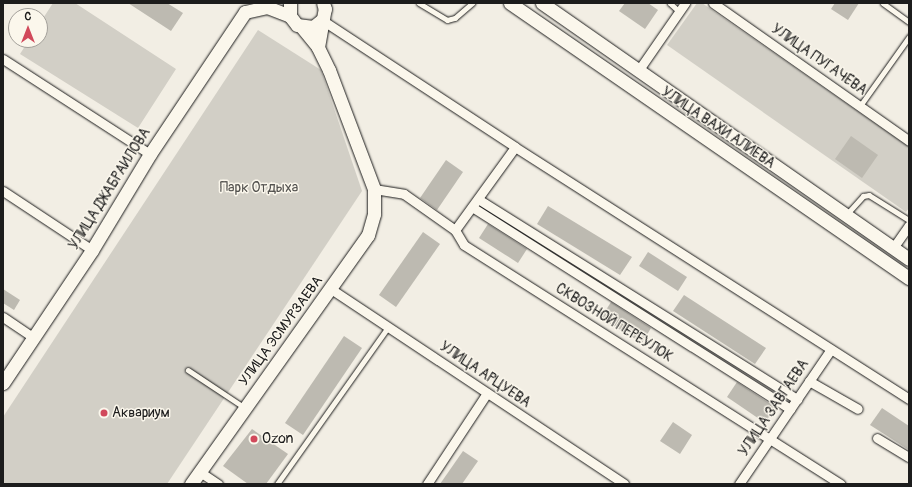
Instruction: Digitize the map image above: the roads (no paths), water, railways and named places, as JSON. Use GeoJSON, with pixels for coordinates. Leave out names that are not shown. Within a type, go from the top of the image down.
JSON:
{"type":"FeatureCollection","features":[{"type":"Feature","properties":{"kind":"street"},"geometry":{"type":"LineString","coordinates":[[290,3],[290,16],[302,27],[318,47],[329,70],[374,189]]}},
{"type":"Feature","properties":{"kind":"street","name":"УЛИЦА ВАХИ АЛИЕВА"},"geometry":{"type":"LineString","coordinates":[[510,3],[909,278]]}},
{"type":"Feature","properties":{"kind":"street"},"geometry":{"type":"LineString","coordinates":[[638,71],[685,3]]}},
{"type":"Feature","properties":{"kind":"street","name":"УЛИЦА ПУГАЧЁВА"},"geometry":{"type":"LineString","coordinates":[[713,3],[909,141]]}},
{"type":"Feature","properties":{"kind":"street"},"geometry":{"type":"LineString","coordinates":[[318,47],[324,4]]}},
{"type":"Feature","properties":{"kind":"street","name":"УЛИЦА ВАХИ АЛИЕВА"},"geometry":{"type":"LineString","coordinates":[[546,4],[638,71],[909,259]]}},
{"type":"Feature","properties":{"kind":"street","name":"УЛИЦА ДЖАБРАИЛОВА"},"geometry":{"type":"LineString","coordinates":[[3,383],[92,250],[150,154],[249,8],[267,7],[290,16]]}},
{"type":"Feature","properties":{"kind":"street"},"geometry":{"type":"LineString","coordinates":[[302,27],[313,27],[322,20]]}},
{"type":"Feature","properties":{"kind":"street"},"geometry":{"type":"LineString","coordinates":[[322,20],[515,147],[909,399]]}},
{"type":"Feature","properties":{"kind":"street"},"geometry":{"type":"LineString","coordinates":[[3,59],[150,154]]}},
{"type":"Feature","properties":{"kind":"street"},"geometry":{"type":"LineString","coordinates":[[455,230],[515,147]]}},
{"type":"Feature","properties":{"kind":"street","name":"СКВОЗНОЙ ПЕРЕУЛОК"},"geometry":{"type":"LineString","coordinates":[[374,189],[404,194],[455,230],[464,245],[841,484]]}},
{"type":"Feature","properties":{"kind":"street","name":"УЛИЦА ЭСМУРЗАЕВА"},"geometry":{"type":"LineString","coordinates":[[191,484],[368,235],[374,214],[374,189]]}},
{"type":"Feature","properties":{"kind":"street"},"geometry":{"type":"LineString","coordinates":[[3,191],[92,250]]}},
{"type":"Feature","properties":{"kind":"street"},"geometry":{"type":"LineString","coordinates":[[478,198],[797,399]]}},
{"type":"Feature","properties":{"kind":"street"},"geometry":{"type":"LineString","coordinates":[[472,207],[790,409]]}},
{"type":"Feature","properties":{"kind":"street"},"geometry":{"type":"LineString","coordinates":[[893,248],[909,225]]}},
{"type":"Feature","properties":{"kind":"street","name":"УЛИЦА АРЦУЕВА"},"geometry":{"type":"LineString","coordinates":[[331,289],[624,484]]}},
{"type":"Feature","properties":{"kind":"street"},"geometry":{"type":"LineString","coordinates":[[3,317],[34,338]]}},
{"type":"Feature","properties":{"kind":"street","name":"УЛИЦА ЗАВГАЕВА"},"geometry":{"type":"LineString","coordinates":[[739,484],[831,349]]}},
{"type":"Feature","properties":{"kind":"street"},"geometry":{"type":"LineString","coordinates":[[809,381],[858,409]]}},
{"type":"Feature","properties":{"kind":"street"},"geometry":{"type":"LineString","coordinates":[[427,484],[486,393]]}},
{"type":"Feature","properties":{"kind":"street"},"geometry":{"type":"LineString","coordinates":[[877,438],[909,457]]}},
{"type":"Feature","properties":{"kind":"street"},"geometry":{"type":"LineString","coordinates":[[200,472],[218,484]]}},
{"type":"Feature","properties":{"kind":"street"},"geometry":{"type":"LineString","coordinates":[[607,484],[612,476]]}},
{"type":"Feature","properties":{"kind":"lane"},"geometry":{"type":"LineString","coordinates":[[419,3],[447,20],[455,18],[472,3]]}},
{"type":"Feature","properties":{"kind":"lane"},"geometry":{"type":"LineString","coordinates":[[670,3],[679,11]]}},
{"type":"Feature","properties":{"kind":"lane"},"geometry":{"type":"LineString","coordinates":[[883,3],[909,22]]}},
{"type":"Feature","properties":{"kind":"lane"},"geometry":{"type":"LineString","coordinates":[[860,106],[909,37]]}},
{"type":"Feature","properties":{"kind":"lane"},"geometry":{"type":"LineString","coordinates":[[845,215],[862,196],[869,194],[909,220]]}},
{"type":"Feature","properties":{"kind":"lane"},"geometry":{"type":"LineString","coordinates":[[277,484],[388,327]]}},
{"type":"Feature","properties":{"kind":"lane"},"geometry":{"type":"LineString","coordinates":[[188,370],[245,408]]}},
{"type":"Feature","properties":{"kind":"place","name":"Аквариум"},"geometry":{"type":"Point","coordinates":[104,413]}},
{"type":"Feature","properties":{"kind":"place","name":"Ozon"},"geometry":{"type":"Point","coordinates":[254,439]}},
{"type":"Feature","properties":{"kind":"park label","name":"Парк Отдыха"},"geometry":{"type":"Point","coordinates":[259,188]}}]}
